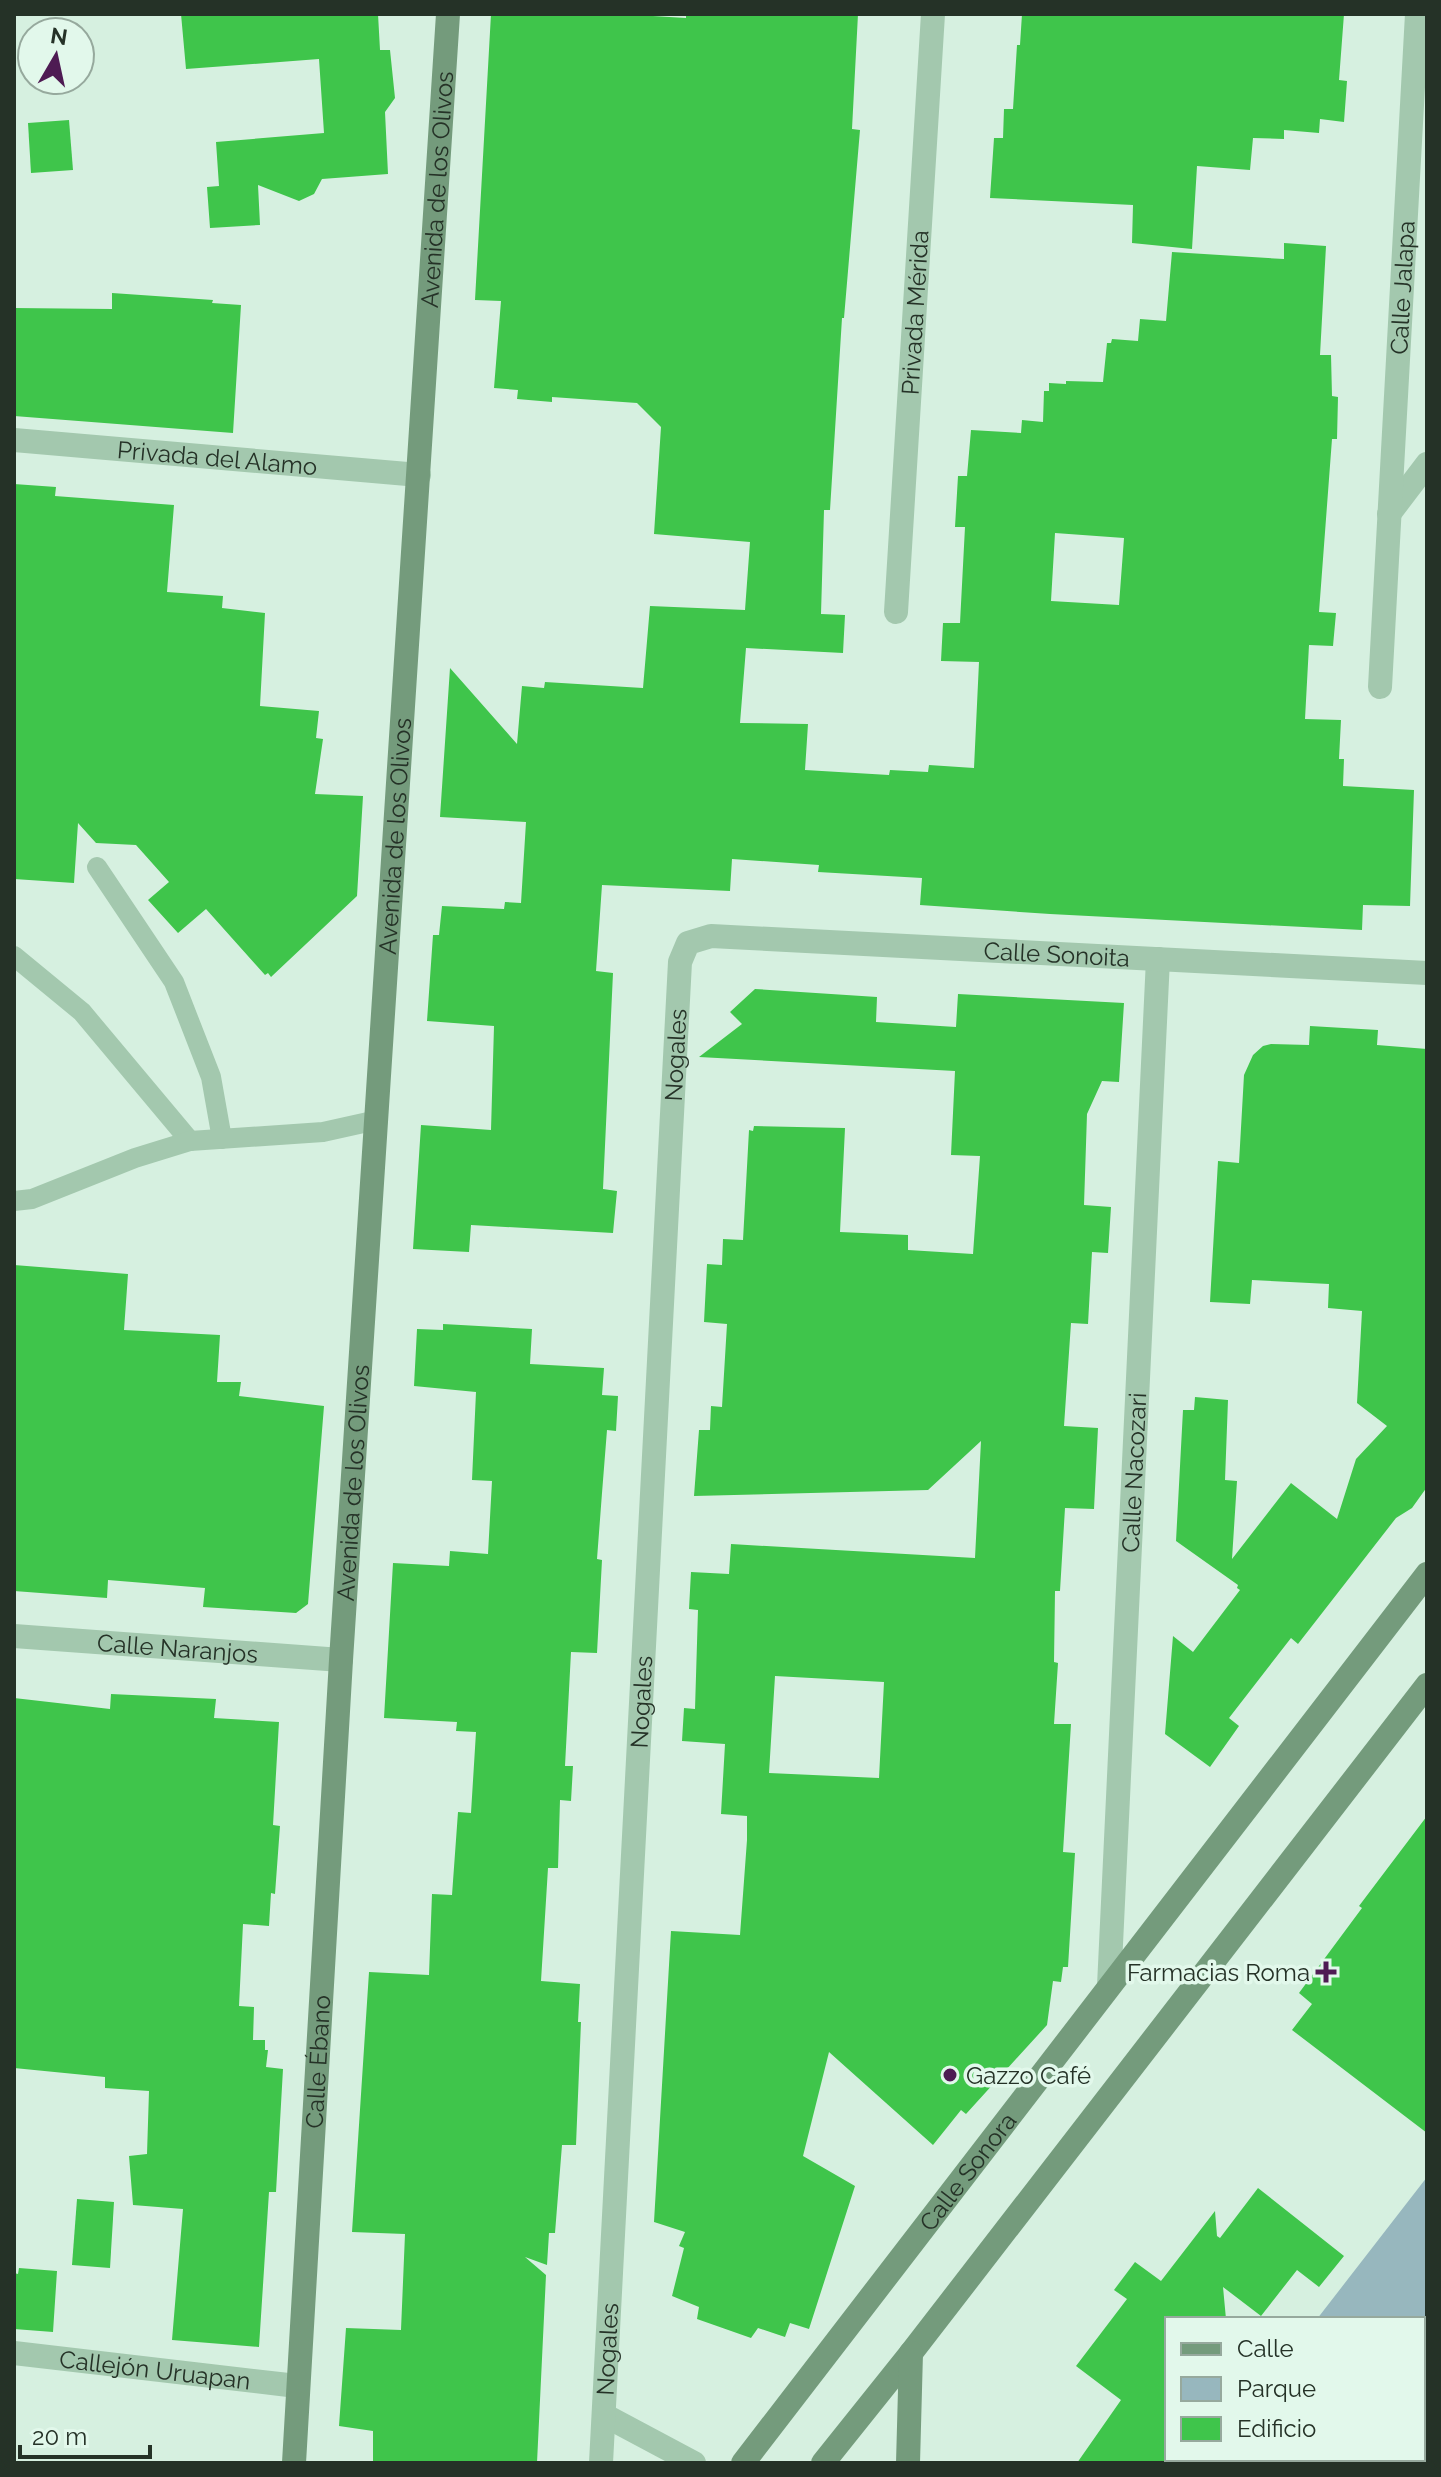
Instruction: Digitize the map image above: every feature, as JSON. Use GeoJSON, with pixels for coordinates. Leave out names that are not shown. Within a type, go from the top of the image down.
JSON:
{"type":"FeatureCollection","features":[{"type":"Feature","properties":{"kind":"street","name":"Avenida de los Olivos"},"geometry":{"type":"LineString","coordinates":[[341,1660],[448,14]]}},
{"type":"Feature","properties":{"kind":"street","name":"Privada Mérida"},"geometry":{"type":"LineString","coordinates":[[896,612],[933,14]]}},
{"type":"Feature","properties":{"kind":"street","name":"Calle Jalapa"},"geometry":{"type":"LineString","coordinates":[[1380,687],[1417,14]]}},
{"type":"Feature","properties":{"kind":"street","name":"Privada del Alamo"},"geometry":{"type":"LineString","coordinates":[[14,440],[419,475]]}},
{"type":"Feature","properties":{"kind":"street"},"geometry":{"type":"LineString","coordinates":[[1389,514],[1427,464]]}},
{"type":"Feature","properties":{"kind":"street","name":"Calle Sonoita"},"geometry":{"type":"LineString","coordinates":[[688,943],[711,936],[1427,973]]}},
{"type":"Feature","properties":{"kind":"street","name":"Nogales"},"geometry":{"type":"LineString","coordinates":[[601,2463],[679,978],[680,962],[688,943]]}},
{"type":"Feature","properties":{"kind":"street","name":"Calle Nacozari"},"geometry":{"type":"LineString","coordinates":[[1109,1986],[1158,959]]}},
{"type":"Feature","properties":{"kind":"street","name":"Calle Sonora"},"geometry":{"type":"LineString","coordinates":[[743,2463],[1427,1574]]}},
{"type":"Feature","properties":{"kind":"street","name":"Calle Naranjos"},"geometry":{"type":"LineString","coordinates":[[14,1636],[341,1660]]}},
{"type":"Feature","properties":{"kind":"street","name":"Calle Ébano"},"geometry":{"type":"LineString","coordinates":[[294,2463],[341,1660]]}},
{"type":"Feature","properties":{"kind":"street"},"geometry":{"type":"LineString","coordinates":[[823,2463],[1427,1685]]}},
{"type":"Feature","properties":{"kind":"street","name":"Callejón Uruapan"},"geometry":{"type":"LineString","coordinates":[[14,2353],[297,2386]]}},
{"type":"Feature","properties":{"kind":"street"},"geometry":{"type":"LineString","coordinates":[[908,2463],[911,2353]]}},
{"type":"Feature","properties":{"kind":"street"},"geometry":{"type":"LineString","coordinates":[[604,2415],[694,2463]]}},
{"type":"Feature","properties":{"kind":"lane"},"geometry":{"type":"LineString","coordinates":[[97,867],[174,982],[211,1077],[222,1139]]}},
{"type":"Feature","properties":{"kind":"lane"},"geometry":{"type":"LineString","coordinates":[[14,956],[82,1012],[190,1141]]}},
{"type":"Feature","properties":{"kind":"lane"},"geometry":{"type":"LineString","coordinates":[[14,1201],[32,1199],[135,1158],[190,1141],[323,1132],[377,1120]]}},
{"type":"Feature","properties":{"kind":"green space"},"geometry":{"type":"Polygon","coordinates":[[[1427,2177],[1427,2463],[1206,2463],[1425,2461],[1425,2317],[1319,2317],[1427,2177]]]}},
{"type":"Feature","properties":{"kind":"building"},"geometry":{"type":"Polygon","coordinates":[[[181,14],[378,14],[380,50],[390,50],[395,98],[385,112],[388,174],[322,179],[314,194],[299,201],[258,185],[260,225],[210,228],[207,187],[219,186],[216,142],[324,133],[319,59],[186,69],[181,14]]]}},
{"type":"Feature","properties":{"kind":"building"},"geometry":{"type":"Polygon","coordinates":[[[491,14],[620,14],[686,18],[686,14],[858,14],[852,129],[860,130],[842,318],[830,510],[824,510],[821,614],[845,615],[843,653],[746,648],[740,723],[808,724],[805,770],[889,775],[890,770],[928,772],[929,765],[974,768],[979,662],[941,661],[943,623],[960,623],[965,527],[955,527],[958,476],[967,476],[971,430],[1021,433],[1022,420],[1043,422],[1044,391],[1049,391],[1049,383],[1103,382],[1107,343],[1111,343],[1112,339],[1138,341],[1140,319],[1166,321],[1172,252],[1284,259],[1284,243],[1326,246],[1320,355],[1331,355],[1332,396],[1338,397],[1337,439],[1332,439],[1319,612],[1336,613],[1333,646],[1309,645],[1305,719],[1341,720],[1339,759],[1344,759],[1343,786],[1414,790],[1410,906],[1363,905],[1362,930],[920,905],[922,878],[818,872],[819,865],[732,859],[730,891],[602,885],[596,971],[613,973],[603,1189],[617,1191],[613,1233],[471,1225],[469,1252],[413,1249],[421,1125],[491,1130],[494,1026],[427,1021],[433,935],[439,935],[442,906],[504,909],[505,902],[521,903],[526,822],[440,817],[450,668],[517,744],[522,686],[544,688],[545,682],[643,688],[650,606],[745,610],[750,542],[654,534],[661,427],[637,403],[552,397],[552,402],[517,399],[518,390],[494,388],[501,301],[475,300],[491,14]],[[1055,533],[1051,601],[1119,605],[1124,538],[1055,533]]]}},
{"type":"Feature","properties":{"kind":"building"},"geometry":{"type":"Polygon","coordinates":[[[1022,14],[1344,14],[1339,80],[1347,81],[1344,122],[1320,119],[1319,133],[1284,130],[1284,139],[1253,138],[1250,170],[1197,166],[1192,249],[1132,243],[1133,205],[990,198],[994,138],[1003,138],[1004,109],[1013,109],[1022,14]]]}},
{"type":"Feature","properties":{"kind":"building"},"geometry":{"type":"Polygon","coordinates":[[[69,120],[73,170],[31,173],[28,123],[69,120]]]}},
{"type":"Feature","properties":{"kind":"building"},"geometry":{"type":"Polygon","coordinates":[[[112,293],[241,305],[233,433],[14,416],[14,308],[112,309],[112,293]]]}},
{"type":"Feature","properties":{"kind":"building"},"geometry":{"type":"Polygon","coordinates":[[[14,484],[56,487],[55,496],[174,505],[167,592],[223,596],[222,608],[265,613],[260,706],[319,711],[316,738],[323,739],[315,794],[363,796],[357,896],[271,977],[268,973],[265,975],[206,909],[178,933],[148,900],[169,882],[136,845],[96,843],[78,823],[74,883],[14,879],[14,484]]]}},
{"type":"Feature","properties":{"kind":"building"},"geometry":{"type":"Polygon","coordinates":[[[755,989],[877,997],[876,1022],[956,1027],[958,994],[1124,1003],[1119,1082],[1102,1081],[1087,1114],[1084,1205],[1111,1207],[1108,1253],[1092,1252],[1088,1324],[1071,1323],[1064,1426],[1098,1428],[1094,1509],[1065,1508],[1060,1591],[1055,1591],[1054,1662],[1058,1663],[1054,1724],[1071,1724],[1063,1852],[1075,1853],[1068,1967],[1063,1967],[1061,1982],[1053,1981],[1047,2025],[966,2114],[961,2110],[933,2145],[829,2052],[803,2156],[855,2186],[809,2329],[790,2323],[785,2337],[758,2328],[751,2338],[697,2319],[699,2307],[672,2296],[684,2248],[679,2246],[685,2232],[654,2222],[671,1931],[740,1935],[747,1840],[747,1816],[721,1814],[725,1744],[682,1741],[684,1708],[695,1709],[698,1610],[689,1609],[691,1572],[729,1574],[731,1544],[975,1558],[981,1441],[928,1490],[694,1496],[699,1430],[710,1430],[711,1406],[722,1407],[727,1324],[704,1322],[707,1264],[722,1265],[723,1239],[743,1240],[749,1130],[753,1131],[754,1126],[845,1128],[840,1232],[908,1235],[908,1250],[973,1254],[980,1156],[951,1155],[955,1071],[699,1057],[742,1024],[730,1012],[755,989]],[[775,1676],[769,1773],[879,1778],[884,1682],[775,1676]]]}},
{"type":"Feature","properties":{"kind":"building"},"geometry":{"type":"Polygon","coordinates":[[[1310,1026],[1378,1030],[1377,1045],[1427,1049],[1427,1487],[1412,1508],[1396,1518],[1298,1644],[1291,1638],[1229,1718],[1239,1726],[1210,1767],[1165,1734],[1173,1636],[1193,1652],[1240,1590],[1238,1585],[1176,1541],[1183,1410],[1194,1410],[1195,1397],[1228,1400],[1225,1480],[1237,1481],[1232,1559],[1291,1483],[1337,1519],[1356,1459],[1387,1426],[1357,1403],[1362,1311],[1328,1308],[1329,1284],[1252,1280],[1250,1304],[1210,1302],[1218,1161],[1239,1163],[1244,1075],[1253,1055],[1263,1046],[1309,1045],[1310,1026]]]}},
{"type":"Feature","properties":{"kind":"building"},"geometry":{"type":"Polygon","coordinates":[[[14,1265],[128,1274],[124,1330],[220,1335],[217,1382],[241,1382],[239,1396],[324,1406],[308,1604],[296,1613],[203,1607],[205,1588],[108,1580],[107,1598],[14,1591],[14,1265]]]}},
{"type":"Feature","properties":{"kind":"building"},"geometry":{"type":"Polygon","coordinates":[[[443,1324],[532,1329],[530,1364],[604,1368],[602,1395],[618,1396],[616,1431],[607,1430],[597,1559],[602,1560],[597,1653],[571,1652],[565,1766],[573,1766],[571,1801],[560,1800],[558,1868],[548,1868],[541,1981],[580,1984],[578,2022],[581,2022],[576,2145],[562,2145],[555,2233],[549,2233],[547,2265],[525,2257],[546,2275],[537,2463],[373,2463],[373,2431],[339,2426],[346,2328],[401,2330],[405,2234],[352,2232],[369,1972],[429,1975],[432,1894],[452,1895],[458,1812],[471,1813],[476,1732],[456,1731],[457,1722],[384,1718],[393,1563],[449,1566],[450,1551],[488,1554],[492,1481],[472,1480],[476,1392],[414,1386],[417,1329],[443,1330],[443,1324]]]}},
{"type":"Feature","properties":{"kind":"building"},"geometry":{"type":"Polygon","coordinates":[[[111,1694],[216,1699],[214,1718],[279,1722],[273,1825],[280,1826],[275,1894],[271,1893],[269,1926],[243,1924],[239,2006],[254,2007],[253,2040],[265,2040],[265,2050],[268,2050],[266,2067],[283,2069],[276,2192],[269,2192],[259,2347],[172,2340],[183,2209],[133,2205],[129,2156],[147,2154],[149,2091],[105,2088],[105,2077],[14,2068],[14,1698],[110,1709],[111,1694]]]}},
{"type":"Feature","properties":{"kind":"building"},"geometry":{"type":"Polygon","coordinates":[[[1427,1816],[1427,2133],[1292,2030],[1312,2004],[1299,1993],[1427,1816]]]}},
{"type":"Feature","properties":{"kind":"building"},"geometry":{"type":"Polygon","coordinates":[[[1258,2188],[1344,2256],[1319,2287],[1297,2270],[1261,2316],[1223,2287],[1226,2317],[1165,2317],[1167,2463],[1077,2463],[1121,2400],[1076,2366],[1127,2299],[1114,2290],[1135,2262],[1161,2281],[1215,2211],[1217,2236],[1220,2238],[1258,2188]]]}},
{"type":"Feature","properties":{"kind":"building"},"geometry":{"type":"Polygon","coordinates":[[[77,2199],[114,2202],[110,2268],[72,2265],[77,2199]]]}},
{"type":"Feature","properties":{"kind":"building"},"geometry":{"type":"Polygon","coordinates":[[[19,2268],[57,2271],[53,2332],[14,2329],[14,2273],[18,2274],[19,2268]]]}},
{"type":"Feature","properties":{"kind":"place","name":"Farmacias Roma"},"geometry":{"type":"Point","coordinates":[1326,1972]}},
{"type":"Feature","properties":{"kind":"place","name":"Gazzo Café"},"geometry":{"type":"Point","coordinates":[950,2075]}}]}
